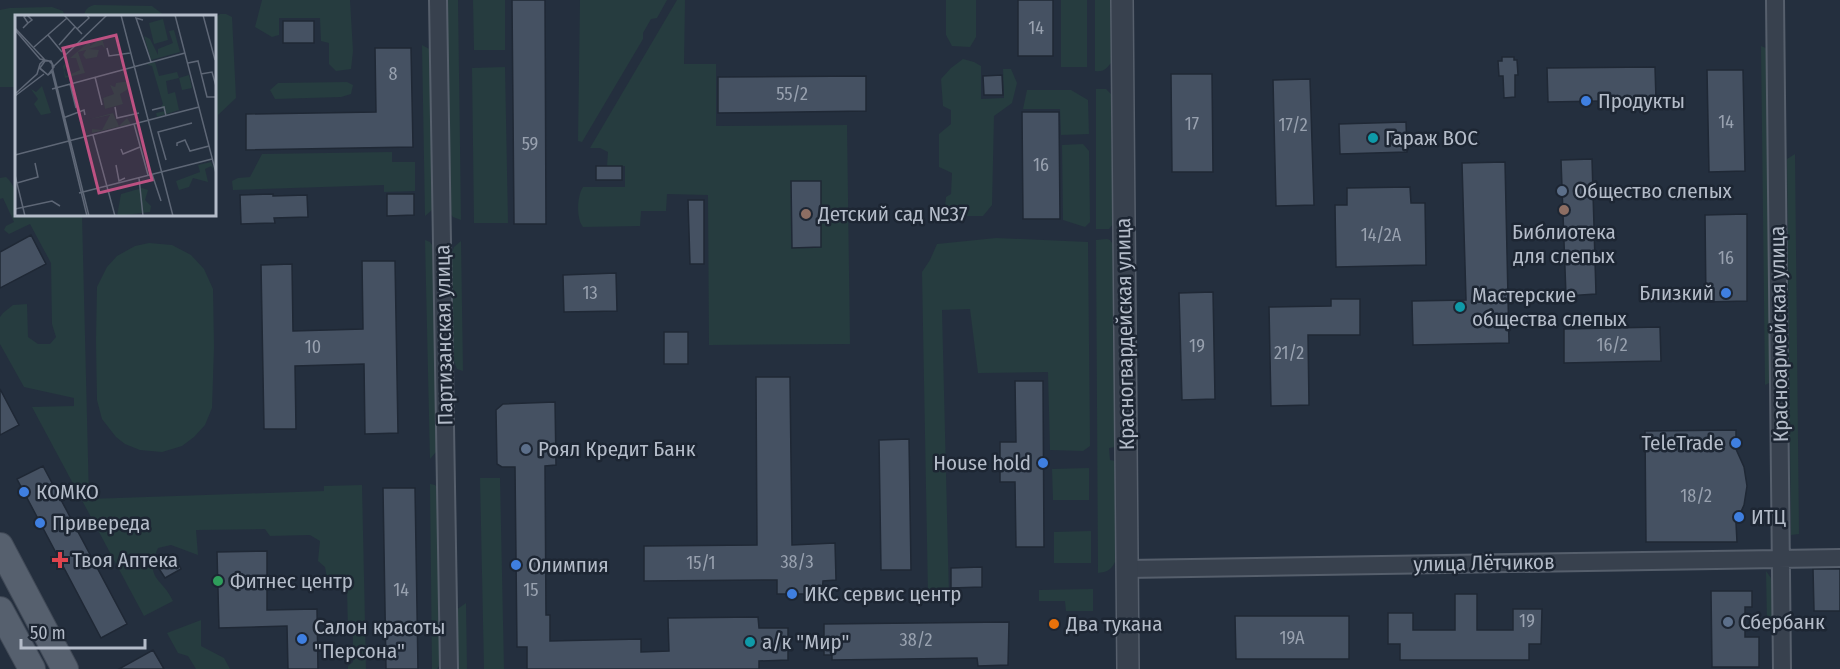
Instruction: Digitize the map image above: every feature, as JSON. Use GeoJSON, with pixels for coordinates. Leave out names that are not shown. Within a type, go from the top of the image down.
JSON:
{"type":"FeatureCollection","features":[{"type":"Feature","properties":{"kind":"main road"},"geometry":{"type":"LineString","coordinates":[[0,546],[65,669]]}},
{"type":"Feature","properties":{"kind":"main road"},"geometry":{"type":"LineString","coordinates":[[0,610],[32,669]]}},
{"type":"Feature","properties":{"kind":"street","name":"Партизанская улица"},"geometry":{"type":"LineString","coordinates":[[438,0],[449,669]]}},
{"type":"Feature","properties":{"kind":"street","name":"Красногвардейская улица"},"geometry":{"type":"LineString","coordinates":[[1122,0],[1128,669]]}},
{"type":"Feature","properties":{"kind":"street","name":"Красноармейская улица"},"geometry":{"type":"LineString","coordinates":[[1776,0],[1782,669]]}},
{"type":"Feature","properties":{"kind":"street","name":"улица Лётчиков"},"geometry":{"type":"LineString","coordinates":[[1127,568],[1840,558]]}},
{"type":"Feature","properties":{"kind":"green space"},"geometry":{"type":"Polygon","coordinates":[[[262,0],[350,0],[353,51],[351,69],[336,71],[329,64],[329,43],[321,41],[320,18],[279,18],[279,35],[272,37],[255,27],[262,0]]]}},
{"type":"Feature","properties":{"kind":"green space"},"geometry":{"type":"Polygon","coordinates":[[[445,0],[458,0],[461,220],[453,217],[449,212],[445,0]]]}},
{"type":"Feature","properties":{"kind":"green space"},"geometry":{"type":"Polygon","coordinates":[[[473,0],[505,0],[505,50],[474,50],[473,0]]]}},
{"type":"Feature","properties":{"kind":"green space"},"geometry":{"type":"Polygon","coordinates":[[[580,0],[667,0],[657,18],[651,19],[643,33],[643,39],[582,142],[578,141],[580,0]]]}},
{"type":"Feature","properties":{"kind":"green space"},"geometry":{"type":"Polygon","coordinates":[[[677,0],[685,0],[684,64],[716,64],[716,126],[847,125],[850,344],[709,345],[708,195],[667,194],[666,211],[641,211],[640,226],[583,227],[578,207],[583,187],[625,187],[625,166],[607,166],[608,152],[600,148],[590,148],[677,0]]]}},
{"type":"Feature","properties":{"kind":"green space"},"geometry":{"type":"Polygon","coordinates":[[[946,0],[976,0],[976,37],[970,47],[952,46],[946,35],[946,0]]]}},
{"type":"Feature","properties":{"kind":"green space"},"geometry":{"type":"Polygon","coordinates":[[[1061,0],[1087,0],[1087,67],[1061,67],[1061,0]]]}},
{"type":"Feature","properties":{"kind":"green space"},"geometry":{"type":"Polygon","coordinates":[[[1095,0],[1111,0],[1111,63],[1104,70],[1098,71],[1095,71],[1095,0]]]}},
{"type":"Feature","properties":{"kind":"green space"},"geometry":{"type":"Polygon","coordinates":[[[94,5],[152,6],[164,15],[84,15],[87,9],[94,5]]]}},
{"type":"Feature","properties":{"kind":"green space"},"geometry":{"type":"Polygon","coordinates":[[[52,7],[63,11],[65,15],[15,15],[15,87],[0,87],[0,10],[52,7]]]}},
{"type":"Feature","properties":{"kind":"green space"},"geometry":{"type":"Polygon","coordinates":[[[220,14],[232,17],[236,98],[218,115],[218,140],[216,141],[216,17],[220,14]]]}},
{"type":"Feature","properties":{"kind":"green space"},"geometry":{"type":"Polygon","coordinates":[[[422,45],[431,50],[435,204],[425,216],[422,45]]]}},
{"type":"Feature","properties":{"kind":"green space"},"geometry":{"type":"Polygon","coordinates":[[[1761,46],[1768,49],[1773,377],[1771,382],[1765,385],[1761,46]]]}},
{"type":"Feature","properties":{"kind":"green space"},"geometry":{"type":"Polygon","coordinates":[[[963,59],[981,66],[981,99],[1004,98],[1003,69],[1011,69],[1017,83],[1012,103],[994,116],[992,205],[983,216],[955,216],[945,208],[946,197],[951,194],[952,173],[939,167],[939,134],[951,124],[951,110],[943,106],[941,79],[963,59]]]}},
{"type":"Feature","properties":{"kind":"green space"},"geometry":{"type":"Polygon","coordinates":[[[505,67],[508,223],[474,223],[472,68],[505,67]]]}},
{"type":"Feature","properties":{"kind":"green space"},"geometry":{"type":"Polygon","coordinates":[[[347,82],[353,85],[351,94],[341,97],[275,99],[270,90],[278,83],[347,82]]]}},
{"type":"Feature","properties":{"kind":"green space"},"geometry":{"type":"Polygon","coordinates":[[[1096,89],[1106,89],[1111,94],[1113,224],[1109,229],[1096,229],[1096,89]]]}},
{"type":"Feature","properties":{"kind":"green space"},"geometry":{"type":"Polygon","coordinates":[[[1027,90],[1071,90],[1088,100],[1089,134],[1061,135],[1060,109],[1023,109],[1027,90]]]}},
{"type":"Feature","properties":{"kind":"green space"},"geometry":{"type":"Polygon","coordinates":[[[1083,144],[1089,151],[1090,222],[1085,227],[1063,220],[1062,145],[1083,144]]]}},
{"type":"Feature","properties":{"kind":"green space"},"geometry":{"type":"Polygon","coordinates":[[[392,152],[392,162],[415,162],[415,191],[384,192],[384,185],[233,190],[232,181],[250,177],[262,154],[392,152]]]}},
{"type":"Feature","properties":{"kind":"green space"},"geometry":{"type":"Polygon","coordinates":[[[1795,154],[1799,534],[1791,535],[1787,159],[1795,154]]]}},
{"type":"Feature","properties":{"kind":"green space"},"geometry":{"type":"Polygon","coordinates":[[[6,177],[14,190],[15,216],[82,216],[89,499],[324,491],[324,486],[362,485],[366,669],[348,669],[353,662],[353,635],[348,632],[347,588],[328,584],[325,567],[318,561],[320,541],[310,535],[270,536],[265,529],[196,530],[198,555],[171,545],[158,548],[154,558],[154,573],[173,601],[144,616],[32,407],[74,406],[74,398],[24,387],[0,344],[0,317],[13,305],[27,304],[28,337],[38,344],[50,344],[56,337],[52,324],[51,263],[30,224],[9,234],[4,230],[6,226],[14,222],[3,198],[0,199],[0,178],[6,177]]]}},
{"type":"Feature","properties":{"kind":"green space"},"geometry":{"type":"Polygon","coordinates":[[[996,238],[1088,242],[1090,446],[1083,451],[1050,450],[1048,372],[978,373],[970,309],[942,310],[949,596],[928,595],[922,272],[937,244],[996,238]]]}},
{"type":"Feature","properties":{"kind":"green space"},"geometry":{"type":"Polygon","coordinates":[[[1107,239],[1114,246],[1115,447],[1109,448],[1110,460],[1115,461],[1115,562],[1108,570],[1098,573],[1096,240],[1107,239]]]}},
{"type":"Feature","properties":{"kind":"green space"},"geometry":{"type":"Polygon","coordinates":[[[425,240],[430,242],[434,248],[438,444],[436,452],[430,459],[425,240]]]}},
{"type":"Feature","properties":{"kind":"green space"},"geometry":{"type":"Polygon","coordinates":[[[461,241],[463,371],[457,369],[453,359],[451,255],[454,247],[461,241]]]}},
{"type":"Feature","properties":{"kind":"green space"},"geometry":{"type":"Polygon","coordinates":[[[149,243],[172,245],[191,255],[204,269],[213,289],[212,408],[205,425],[194,437],[182,446],[162,452],[140,450],[125,444],[116,437],[102,419],[97,400],[97,287],[107,267],[117,256],[135,246],[149,243]]]}},
{"type":"Feature","properties":{"kind":"green space"},"geometry":{"type":"Polygon","coordinates":[[[1089,468],[1089,500],[1053,500],[1052,469],[1089,468]]]}},
{"type":"Feature","properties":{"kind":"green space"},"geometry":{"type":"Polygon","coordinates":[[[480,478],[500,478],[504,669],[484,669],[480,478]]]}},
{"type":"Feature","properties":{"kind":"green space"},"geometry":{"type":"Polygon","coordinates":[[[430,484],[439,489],[441,663],[437,669],[432,669],[430,484]]]}},
{"type":"Feature","properties":{"kind":"green space"},"geometry":{"type":"Polygon","coordinates":[[[1091,531],[1091,563],[1054,563],[1054,532],[1091,531]]]}},
{"type":"Feature","properties":{"kind":"green space"},"geometry":{"type":"Polygon","coordinates":[[[1766,571],[1773,581],[1773,620],[1767,623],[1766,571]]]}},
{"type":"Feature","properties":{"kind":"green space"},"geometry":{"type":"Polygon","coordinates":[[[1093,589],[1093,611],[1066,611],[1065,601],[1039,601],[1039,590],[1093,589]]]}},
{"type":"Feature","properties":{"kind":"green space"},"geometry":{"type":"Polygon","coordinates":[[[466,603],[467,669],[457,669],[456,610],[466,603]]]}},
{"type":"Feature","properties":{"kind":"green space"},"geometry":{"type":"Polygon","coordinates":[[[201,620],[201,646],[224,658],[230,669],[196,669],[188,656],[178,653],[167,633],[201,620]]]}},
{"type":"Feature","properties":{"kind":"building"},"geometry":{"type":"Polygon","coordinates":[[[512,0],[545,0],[546,224],[514,224],[512,0]]]}},
{"type":"Feature","properties":{"kind":"building"},"geometry":{"type":"Polygon","coordinates":[[[1018,0],[1053,0],[1053,56],[1018,56],[1018,0]]]}},
{"type":"Feature","properties":{"kind":"building"},"geometry":{"type":"Polygon","coordinates":[[[283,21],[314,21],[314,43],[283,43],[283,21]]]}},
{"type":"Feature","properties":{"kind":"building"},"geometry":{"type":"Polygon","coordinates":[[[375,48],[411,48],[413,147],[246,150],[246,114],[376,112],[375,48]]]}},
{"type":"Feature","properties":{"kind":"building"},"geometry":{"type":"Polygon","coordinates":[[[1502,57],[1514,57],[1514,60],[1517,60],[1518,75],[1515,75],[1515,97],[1504,98],[1503,76],[1499,76],[1498,61],[1502,61],[1502,57]]]}},
{"type":"Feature","properties":{"kind":"building"},"geometry":{"type":"Polygon","coordinates":[[[1655,67],[1656,100],[1548,102],[1547,68],[1655,67]]]}},
{"type":"Feature","properties":{"kind":"building"},"geometry":{"type":"Polygon","coordinates":[[[1707,70],[1743,70],[1745,171],[1709,172],[1707,70]]]}},
{"type":"Feature","properties":{"kind":"building"},"geometry":{"type":"Polygon","coordinates":[[[1171,74],[1212,74],[1213,172],[1172,172],[1171,74]]]}},
{"type":"Feature","properties":{"kind":"building"},"geometry":{"type":"Polygon","coordinates":[[[1002,75],[1003,95],[984,95],[983,76],[1002,75]]]}},
{"type":"Feature","properties":{"kind":"building"},"geometry":{"type":"Polygon","coordinates":[[[866,76],[866,111],[718,113],[718,77],[866,76]]]}},
{"type":"Feature","properties":{"kind":"building"},"geometry":{"type":"Polygon","coordinates":[[[1310,79],[1314,205],[1276,206],[1273,80],[1310,79]]]}},
{"type":"Feature","properties":{"kind":"building"},"geometry":{"type":"Polygon","coordinates":[[[1022,112],[1059,112],[1060,219],[1023,219],[1022,112]]]}},
{"type":"Feature","properties":{"kind":"building","name":"Гараж ВОС"},"geometry":{"type":"Polygon","coordinates":[[[1406,122],[1407,152],[1340,154],[1339,124],[1406,122]]]}},
{"type":"Feature","properties":{"kind":"building"},"geometry":{"type":"Polygon","coordinates":[[[1592,159],[1596,294],[1566,296],[1561,160],[1592,159]]]}},
{"type":"Feature","properties":{"kind":"building"},"geometry":{"type":"Polygon","coordinates":[[[1505,162],[1509,343],[1413,345],[1412,301],[1466,300],[1462,163],[1505,162]]]}},
{"type":"Feature","properties":{"kind":"building"},"geometry":{"type":"Polygon","coordinates":[[[596,166],[622,166],[622,180],[596,180],[596,166]]]}},
{"type":"Feature","properties":{"kind":"building","name":"Детский сад №37"},"geometry":{"type":"Polygon","coordinates":[[[791,181],[821,181],[821,247],[792,248],[791,181]]]}},
{"type":"Feature","properties":{"kind":"building"},"geometry":{"type":"Polygon","coordinates":[[[1410,187],[1411,203],[1425,203],[1426,265],[1336,267],[1335,205],[1347,205],[1347,188],[1410,187]]]}},
{"type":"Feature","properties":{"kind":"building"},"geometry":{"type":"Polygon","coordinates":[[[273,194],[273,196],[307,195],[308,217],[274,218],[275,223],[241,224],[240,195],[273,194]]]}},
{"type":"Feature","properties":{"kind":"building"},"geometry":{"type":"Polygon","coordinates":[[[387,194],[414,194],[414,215],[387,216],[387,194]]]}},
{"type":"Feature","properties":{"kind":"building"},"geometry":{"type":"Polygon","coordinates":[[[688,200],[704,200],[704,264],[690,264],[688,200]]]}},
{"type":"Feature","properties":{"kind":"building"},"geometry":{"type":"Polygon","coordinates":[[[1747,214],[1747,301],[1706,302],[1705,215],[1747,214]]]}},
{"type":"Feature","properties":{"kind":"building"},"geometry":{"type":"Polygon","coordinates":[[[31,235],[46,264],[0,288],[0,252],[31,235]]]}},
{"type":"Feature","properties":{"kind":"building"},"geometry":{"type":"Polygon","coordinates":[[[362,261],[395,261],[398,433],[365,434],[364,364],[295,366],[296,429],[264,429],[261,265],[292,264],[293,331],[363,329],[362,261]]]}},
{"type":"Feature","properties":{"kind":"building"},"geometry":{"type":"Polygon","coordinates":[[[616,273],[617,311],[564,312],[563,275],[616,273]]]}},
{"type":"Feature","properties":{"kind":"building"},"geometry":{"type":"Polygon","coordinates":[[[1213,292],[1215,399],[1182,400],[1179,293],[1213,292]]]}},
{"type":"Feature","properties":{"kind":"building"},"geometry":{"type":"Polygon","coordinates":[[[1331,299],[1360,299],[1360,335],[1308,335],[1309,405],[1271,406],[1269,307],[1331,306],[1331,299]]]}},
{"type":"Feature","properties":{"kind":"building"},"geometry":{"type":"Polygon","coordinates":[[[1660,327],[1661,361],[1564,363],[1564,329],[1660,327]]]}},
{"type":"Feature","properties":{"kind":"building"},"geometry":{"type":"Polygon","coordinates":[[[664,332],[688,332],[688,364],[664,364],[664,332]]]}},
{"type":"Feature","properties":{"kind":"building"},"geometry":{"type":"Polygon","coordinates":[[[756,377],[790,377],[792,545],[835,543],[836,580],[823,581],[822,594],[777,594],[777,580],[644,581],[644,546],[757,545],[756,377]]]}},
{"type":"Feature","properties":{"kind":"building"},"geometry":{"type":"Polygon","coordinates":[[[1015,381],[1043,381],[1044,547],[1016,547],[1015,482],[1000,482],[1000,442],[1016,442],[1015,381]]]}},
{"type":"Feature","properties":{"kind":"building"},"geometry":{"type":"Polygon","coordinates":[[[0,389],[19,425],[0,435],[0,389]]]}},
{"type":"Feature","properties":{"kind":"building"},"geometry":{"type":"Polygon","coordinates":[[[555,402],[556,465],[545,466],[546,615],[550,615],[550,641],[641,639],[641,652],[669,651],[668,618],[758,617],[759,628],[788,628],[788,660],[759,661],[759,669],[527,669],[527,647],[517,647],[515,467],[502,467],[497,464],[496,410],[503,404],[555,402]]]}},
{"type":"Feature","properties":{"kind":"building"},"geometry":{"type":"Polygon","coordinates":[[[1736,430],[1736,449],[1744,467],[1747,486],[1744,505],[1736,523],[1737,542],[1646,542],[1645,431],[1736,430]]]}},
{"type":"Feature","properties":{"kind":"building"},"geometry":{"type":"Polygon","coordinates":[[[909,439],[911,570],[881,570],[879,440],[909,439]]]}},
{"type":"Feature","properties":{"kind":"building"},"geometry":{"type":"Polygon","coordinates":[[[43,466],[127,624],[101,638],[17,479],[43,466]]]}},
{"type":"Feature","properties":{"kind":"building"},"geometry":{"type":"Polygon","coordinates":[[[383,488],[415,488],[418,669],[386,669],[383,488]]]}},
{"type":"Feature","properties":{"kind":"building"},"geometry":{"type":"Polygon","coordinates":[[[267,551],[267,610],[317,609],[318,669],[288,669],[287,626],[219,628],[217,552],[267,551]]]}},
{"type":"Feature","properties":{"kind":"building"},"geometry":{"type":"Polygon","coordinates":[[[173,554],[181,569],[165,578],[156,564],[173,554]]]}},
{"type":"Feature","properties":{"kind":"building"},"geometry":{"type":"Polygon","coordinates":[[[982,567],[982,587],[951,588],[951,568],[982,567]]]}},
{"type":"Feature","properties":{"kind":"building"},"geometry":{"type":"Polygon","coordinates":[[[1813,569],[1840,569],[1840,611],[1814,611],[1813,569]]]}},
{"type":"Feature","properties":{"kind":"building","name":"Сбербанк"},"geometry":{"type":"Polygon","coordinates":[[[1711,591],[1752,591],[1752,607],[1745,607],[1745,637],[1759,637],[1759,667],[1712,667],[1711,591]]]}},
{"type":"Feature","properties":{"kind":"building"},"geometry":{"type":"Polygon","coordinates":[[[1455,594],[1477,594],[1477,630],[1513,630],[1513,609],[1542,609],[1541,644],[1529,644],[1529,660],[1400,660],[1400,644],[1388,644],[1388,613],[1413,613],[1413,630],[1455,630],[1455,594]]]}},
{"type":"Feature","properties":{"kind":"building"},"geometry":{"type":"Polygon","coordinates":[[[1235,616],[1349,616],[1349,659],[1236,659],[1235,616]]]}},
{"type":"Feature","properties":{"kind":"building"},"geometry":{"type":"Polygon","coordinates":[[[1009,622],[1008,665],[978,666],[977,658],[832,660],[832,655],[824,655],[824,624],[1009,622]]]}},
{"type":"Feature","properties":{"kind":"building"},"geometry":{"type":"Polygon","coordinates":[[[153,650],[164,669],[119,669],[153,650]]]}},
{"type":"Feature","properties":{"kind":"place","name":"Продукты"},"geometry":{"type":"Point","coordinates":[1586,101]}},
{"type":"Feature","properties":{"kind":"place","name":"Гараж ВОС"},"geometry":{"type":"Point","coordinates":[1373,138]}},
{"type":"Feature","properties":{"kind":"place","name":"Общество слепых"},"geometry":{"type":"Point","coordinates":[1562,191]}},
{"type":"Feature","properties":{"kind":"place","name":"Библиотека для слепых"},"geometry":{"type":"Point","coordinates":[1564,210]}},
{"type":"Feature","properties":{"kind":"place","name":"Детский сад №37"},"geometry":{"type":"Point","coordinates":[806,214]}},
{"type":"Feature","properties":{"kind":"place","name":"Близкий"},"geometry":{"type":"Point","coordinates":[1726,293]}},
{"type":"Feature","properties":{"kind":"place","name":"Мастерские общества слепых"},"geometry":{"type":"Point","coordinates":[1460,307]}},
{"type":"Feature","properties":{"kind":"place","name":"TeleTrade"},"geometry":{"type":"Point","coordinates":[1736,443]}},
{"type":"Feature","properties":{"kind":"place","name":"Роял Кредит Банк"},"geometry":{"type":"Point","coordinates":[526,449]}},
{"type":"Feature","properties":{"kind":"place","name":"House hold"},"geometry":{"type":"Point","coordinates":[1043,463]}},
{"type":"Feature","properties":{"kind":"place","name":"КОМКО"},"geometry":{"type":"Point","coordinates":[24,492]}},
{"type":"Feature","properties":{"kind":"place","name":"ИТЦ"},"geometry":{"type":"Point","coordinates":[1739,517]}},
{"type":"Feature","properties":{"kind":"place","name":"Привереда"},"geometry":{"type":"Point","coordinates":[40,523]}},
{"type":"Feature","properties":{"kind":"place","name":"Твоя Аптека"},"geometry":{"type":"Point","coordinates":[60,560]}},
{"type":"Feature","properties":{"kind":"place","name":"Олимпия"},"geometry":{"type":"Point","coordinates":[516,565]}},
{"type":"Feature","properties":{"kind":"place","name":"Фитнес центр"},"geometry":{"type":"Point","coordinates":[218,581]}},
{"type":"Feature","properties":{"kind":"place","name":"ИКС сервис центр"},"geometry":{"type":"Point","coordinates":[792,594]}},
{"type":"Feature","properties":{"kind":"place","name":"Сбербанк"},"geometry":{"type":"Point","coordinates":[1728,622]}},
{"type":"Feature","properties":{"kind":"place","name":"Два тукана"},"geometry":{"type":"Point","coordinates":[1054,624]}},
{"type":"Feature","properties":{"kind":"place","name":"Салон красоты \"Персона\""},"geometry":{"type":"Point","coordinates":[302,639]}},
{"type":"Feature","properties":{"kind":"place","name":"а/к \"Мир\""},"geometry":{"type":"Point","coordinates":[750,642]}}]}
